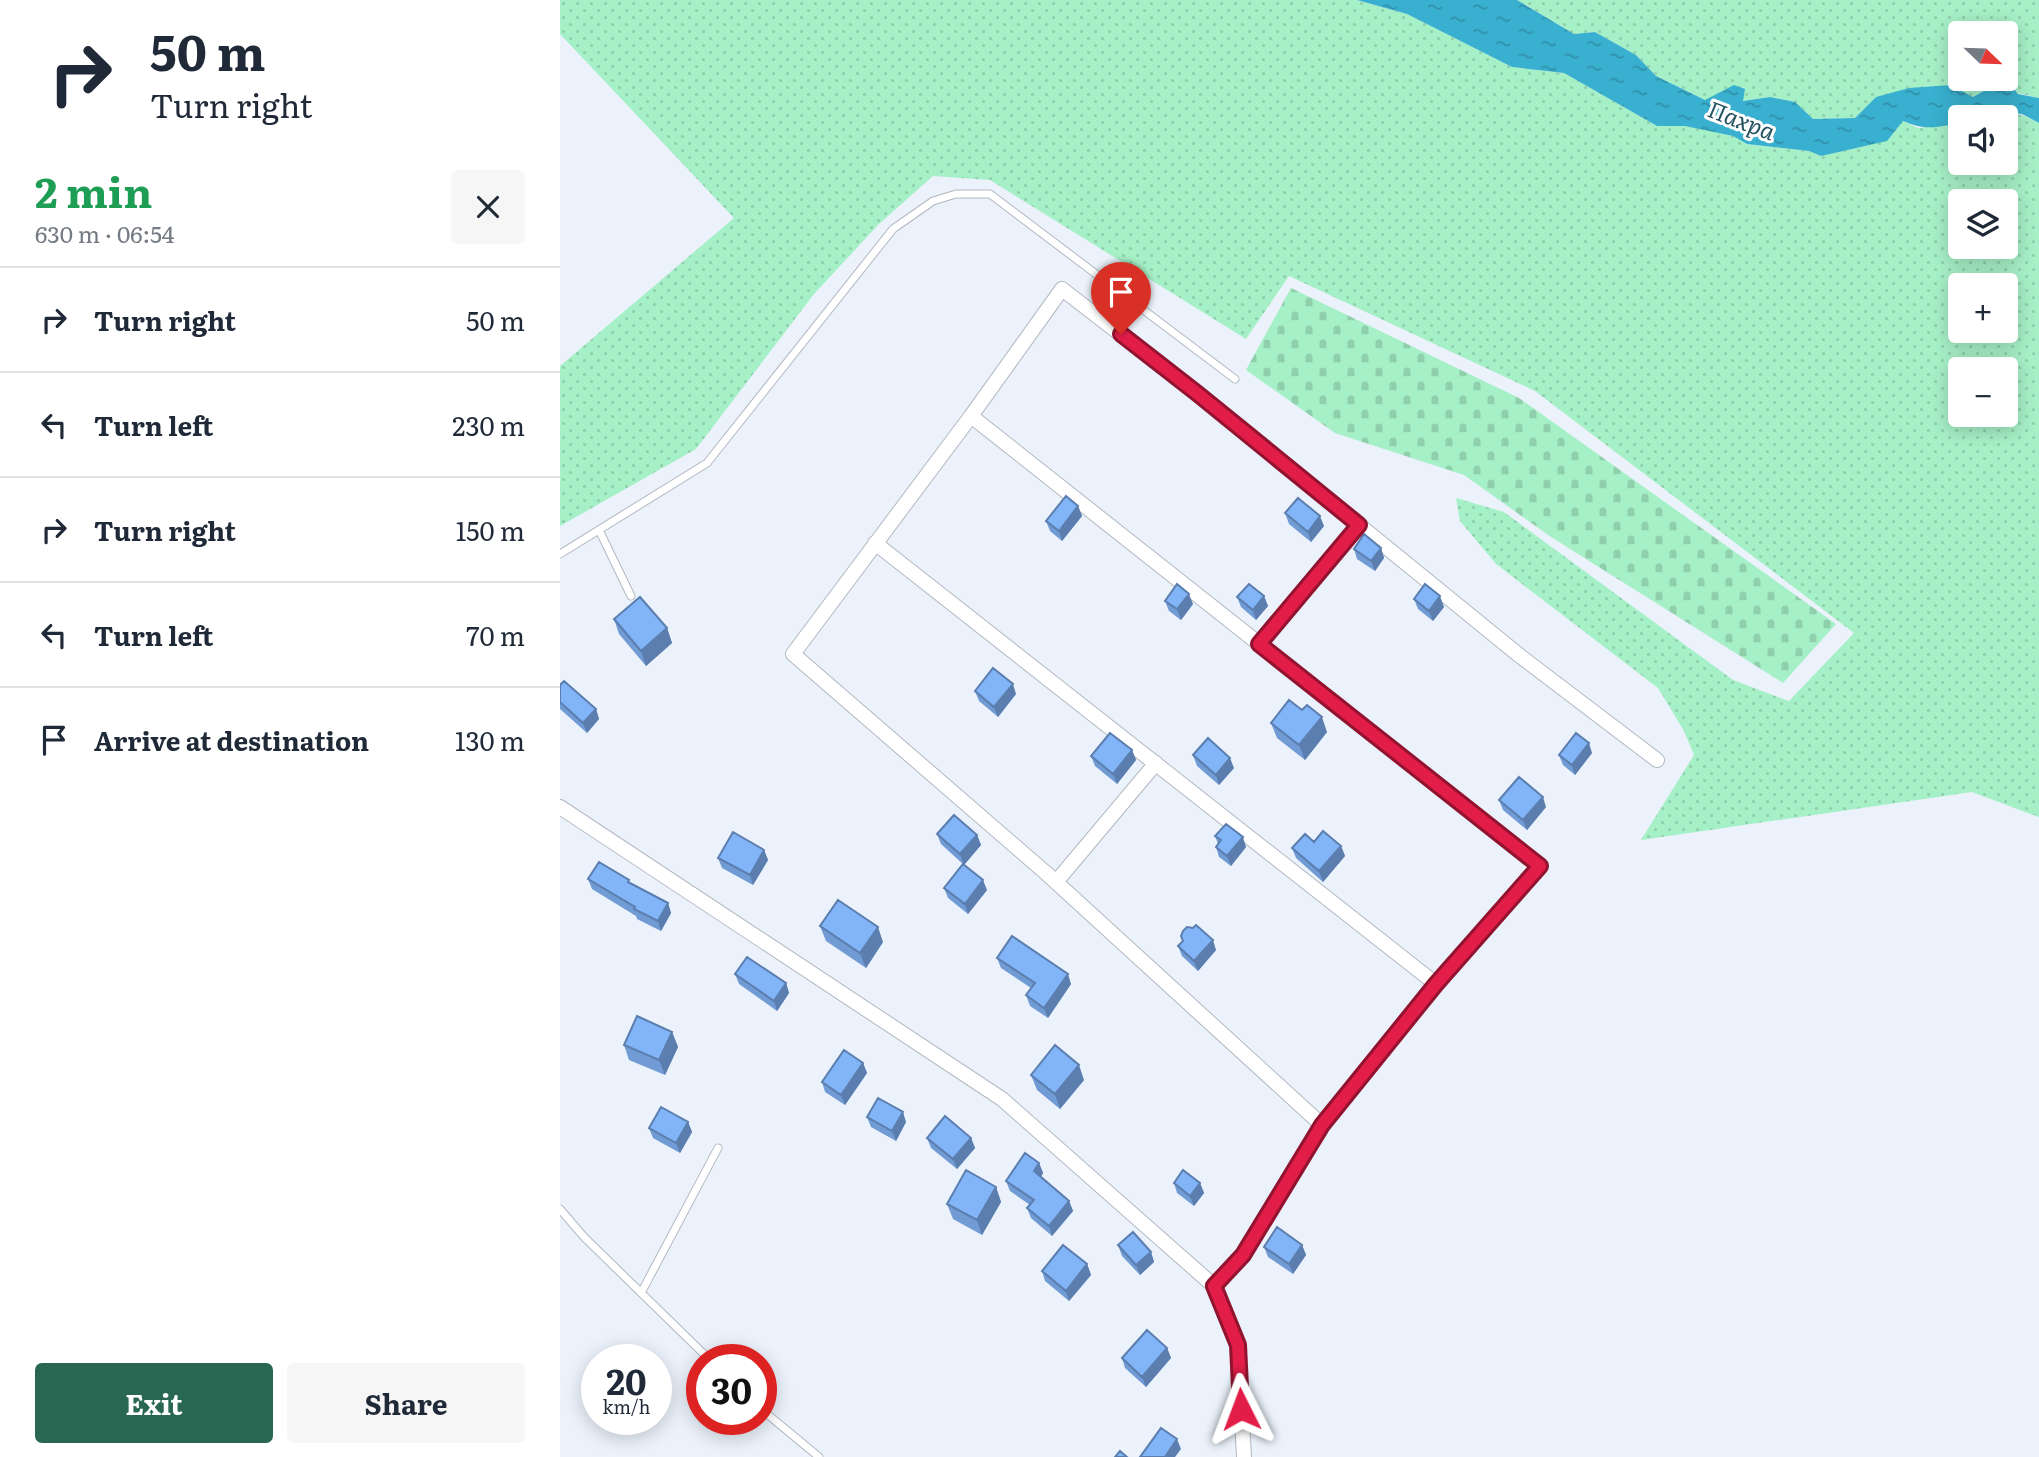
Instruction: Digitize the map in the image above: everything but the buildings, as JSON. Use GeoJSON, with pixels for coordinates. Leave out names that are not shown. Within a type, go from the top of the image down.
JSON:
{"type":"FeatureCollection","features":[{"type":"Feature","properties":{"kind":"street"},"geometry":{"type":"LineString","coordinates":[[1322,1125],[1056,882],[793,654],[1062,289],[1198,394],[1520,656],[1657,760]]}},
{"type":"Feature","properties":{"kind":"street"},"geometry":{"type":"LineString","coordinates":[[971,416],[1540,866],[1436,984],[1322,1125],[1243,1255],[1214,1286]]}},
{"type":"Feature","properties":{"kind":"street"},"geometry":{"type":"LineString","coordinates":[[1259,644],[1359,525]]}},
{"type":"Feature","properties":{"kind":"street"},"geometry":{"type":"LineString","coordinates":[[875,542],[1436,984]]}},
{"type":"Feature","properties":{"kind":"street"},"geometry":{"type":"LineString","coordinates":[[1056,882],[1156,763]]}},
{"type":"Feature","properties":{"kind":"street"},"geometry":{"type":"LineString","coordinates":[[560,807],[1002,1099],[1214,1286],[1238,1345],[1244,1457]]}},
{"type":"Feature","properties":{"kind":"lane"},"geometry":{"type":"LineString","coordinates":[[560,554],[707,463],[893,229],[933,201],[956,194],[990,194],[1235,379]]}},
{"type":"Feature","properties":{"kind":"lane"},"geometry":{"type":"LineString","coordinates":[[598,530],[631,596]]}},
{"type":"Feature","properties":{"kind":"lane"},"geometry":{"type":"LineString","coordinates":[[641,1293],[718,1148]]}},
{"type":"Feature","properties":{"kind":"lane"},"geometry":{"type":"LineString","coordinates":[[560,1209],[584,1237],[694,1344]]}},
{"type":"Feature","properties":{"kind":"lane"},"geometry":{"type":"LineString","coordinates":[[777,1422],[819,1457]]}},
{"type":"Feature","properties":{"kind":"green space"},"geometry":{"type":"Polygon","coordinates":[[[560,0],[1357,0],[1407,14],[1512,67],[1564,73],[1657,126],[1685,125],[1733,136],[1747,144],[1809,151],[1821,156],[1903,121],[1918,128],[1948,124],[1948,175],[2018,175],[2018,114],[2024,116],[2039,123],[2039,817],[1972,792],[1641,840],[1694,755],[1684,731],[1658,688],[1496,564],[1460,521],[1456,498],[1504,512],[1733,680],[1789,701],[1854,633],[1535,391],[1289,276],[1246,339],[990,180],[933,176],[879,224],[814,294],[696,449],[560,526],[560,366],[734,218],[560,34],[560,0]]]}},
{"type":"Feature","properties":{"kind":"green space"},"geometry":{"type":"Polygon","coordinates":[[[1517,0],[2039,0],[2039,98],[2008,91],[2018,91],[2018,21],[1948,21],[1948,85],[1876,97],[1855,118],[1813,119],[1795,102],[1770,97],[1742,101],[1705,100],[1656,76],[1636,55],[1595,32],[1574,34],[1517,0]]]}},
{"type":"Feature","properties":{"kind":"green space"},"geometry":{"type":"Polygon","coordinates":[[[1962,91],[1984,91],[1973,97],[1962,91]]]}},
{"type":"Feature","properties":{"kind":"green space"},"geometry":{"type":"Polygon","coordinates":[[[1291,288],[1519,398],[1836,624],[1783,683],[1551,537],[1464,475],[1335,433],[1246,370],[1291,288]]]}},
{"type":"Feature","properties":{"kind":"water","name":"Пахра"},"geometry":{"type":"Polygon","coordinates":[[[1357,0],[1517,0],[1574,34],[1595,32],[1636,55],[1656,76],[1705,100],[1734,85],[1745,89],[1743,101],[1770,97],[1795,102],[1813,119],[1855,118],[1876,97],[1909,88],[1948,85],[1948,91],[1962,91],[1973,97],[1984,91],[2016,91],[2018,94],[2039,98],[2039,123],[2018,114],[2018,105],[1948,105],[1948,125],[1925,127],[1903,121],[1887,141],[1821,156],[1809,151],[1747,144],[1733,136],[1685,126],[1657,126],[1564,73],[1512,67],[1407,14],[1357,0]]]}},
{"type":"Feature","properties":{"kind":"route"},"geometry":{"type":"LineString","coordinates":[[1121,334],[1359,525],[1259,644],[1540,866],[1436,984],[1322,1125],[1243,1255],[1214,1286],[1238,1345],[1241,1409]]}}]}
